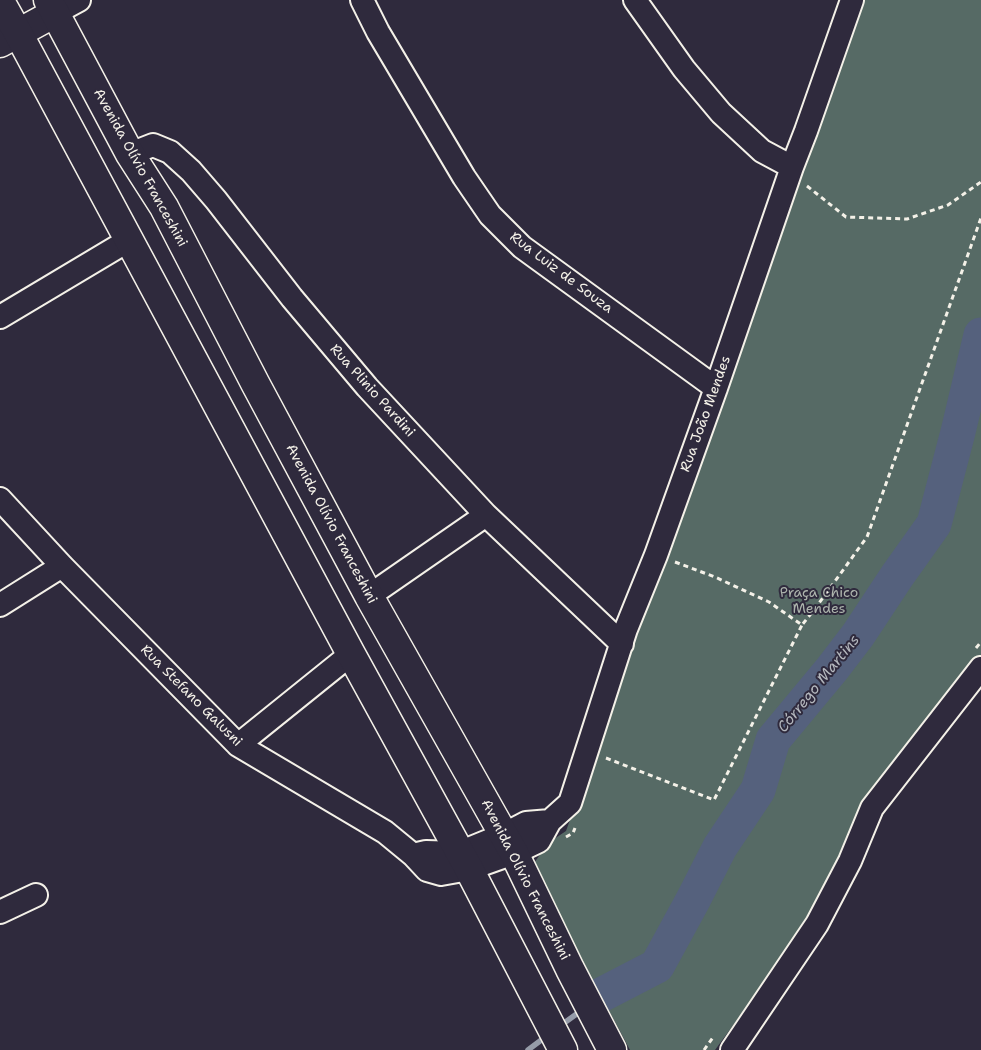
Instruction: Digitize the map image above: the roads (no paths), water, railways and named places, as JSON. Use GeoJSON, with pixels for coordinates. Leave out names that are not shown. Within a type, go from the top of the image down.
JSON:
{"type":"FeatureCollection","features":[{"type":"Feature","properties":{"kind":"main road"},"geometry":{"type":"LineString","coordinates":[[0,1],[9,38],[129,240],[464,861],[563,1050]]}},
{"type":"Feature","properties":{"kind":"main road"},"geometry":{"type":"LineString","coordinates":[[9,38],[52,6]]}},
{"type":"Feature","properties":{"kind":"main road","name":"Avenida Olívio Franceshini"},"geometry":{"type":"LineString","coordinates":[[52,6],[130,154],[164,207],[255,383],[369,596],[508,844],[609,1043]]}},
{"type":"Feature","properties":{"kind":"street"},"geometry":{"type":"LineString","coordinates":[[52,6],[79,0]]}},
{"type":"Feature","properties":{"kind":"street","name":"Rua Luiz de Souza"},"geometry":{"type":"LineString","coordinates":[[362,0],[378,32],[464,177],[490,215],[522,247],[716,388]]}},
{"type":"Feature","properties":{"kind":"street"},"geometry":{"type":"LineString","coordinates":[[635,0],[684,69],[721,114],[762,151],[792,166]]}},
{"type":"Feature","properties":{"kind":"street","name":"Rua João Mendes"},"geometry":{"type":"LineString","coordinates":[[464,861],[508,844],[526,823],[550,821],[570,804],[626,629],[656,555],[852,0]]}},
{"type":"Feature","properties":{"kind":"street","name":"Rua Plinio Pardini"},"geometry":{"type":"LineString","coordinates":[[130,154],[153,145],[170,152],[191,171],[327,341],[367,387],[486,515],[622,644]]}},
{"type":"Feature","properties":{"kind":"street"},"geometry":{"type":"LineString","coordinates":[[0,317],[129,240]]}},
{"type":"Feature","properties":{"kind":"street","name":"Rua Stefano Galusni"},"geometry":{"type":"LineString","coordinates":[[0,499],[62,566],[238,745],[386,832],[413,855],[426,852],[464,861]]}},
{"type":"Feature","properties":{"kind":"street"},"geometry":{"type":"LineString","coordinates":[[369,596],[486,515]]}},
{"type":"Feature","properties":{"kind":"street"},"geometry":{"type":"LineString","coordinates":[[0,605],[62,566]]}},
{"type":"Feature","properties":{"kind":"street"},"geometry":{"type":"LineString","coordinates":[[238,745],[351,654]]}},
{"type":"Feature","properties":{"kind":"street"},"geometry":{"type":"LineString","coordinates":[[732,1050],[817,924],[850,861],[872,808],[981,668]]}},
{"type":"Feature","properties":{"kind":"street"},"geometry":{"type":"LineString","coordinates":[[0,912],[36,895]]}},
{"type":"Feature","properties":{"kind":"waterway","name":"Córrego Martins"},"geometry":{"type":"LineString","coordinates":[[601,995],[657,966],[720,847],[758,790],[773,740],[858,635],[934,524],[981,335]]}},
{"type":"Feature","properties":{"kind":"waterway","name":"Córrego Martins"},"geometry":{"type":"LineString","coordinates":[[560,1026],[582,1010]]}},
{"type":"Feature","properties":{"kind":"waterway","name":"Córrego Martins"},"geometry":{"type":"LineString","coordinates":[[528,1050],[548,1035]]}},
{"type":"Feature","properties":{"kind":"park label","name":"Praça Chico Mendes"},"geometry":{"type":"Point","coordinates":[819,602]}}]}
